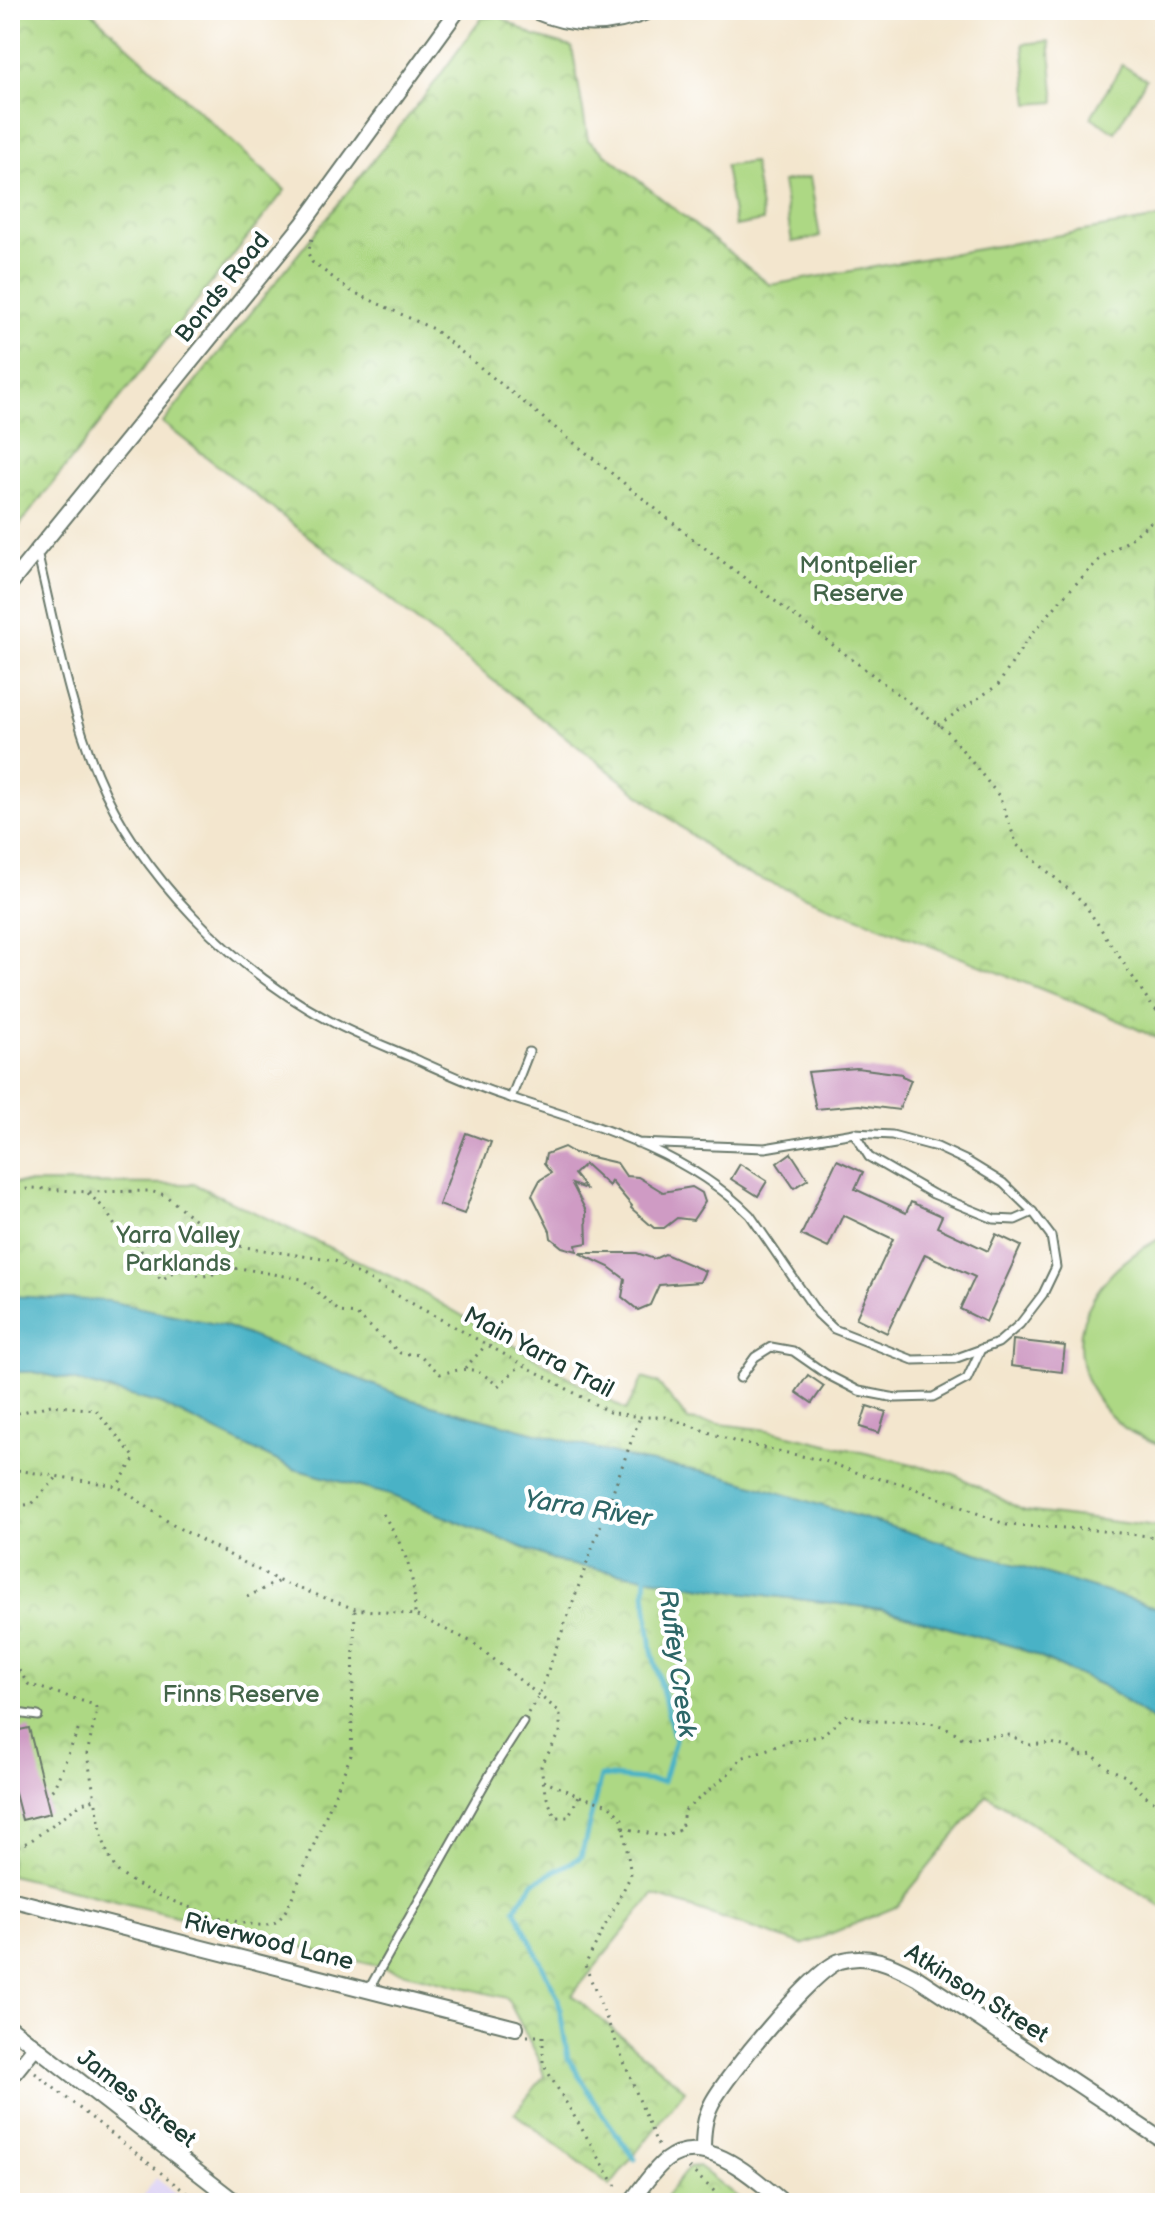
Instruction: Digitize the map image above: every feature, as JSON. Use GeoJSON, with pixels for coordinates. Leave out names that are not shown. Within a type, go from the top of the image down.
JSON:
{"type":"FeatureCollection","features":[{"type":"Feature","properties":{"kind":"street","name":"Bonds Road"},"geometry":{"type":"LineString","coordinates":[[10,584],[302,225],[458,10]]}},
{"type":"Feature","properties":{"kind":"street"},"geometry":{"type":"LineString","coordinates":[[532,10],[550,18],[598,26],[652,10]]}},
{"type":"Feature","properties":{"kind":"street","name":"Riverwood Lane"},"geometry":{"type":"LineString","coordinates":[[10,1899],[516,2028]]}},
{"type":"Feature","properties":{"kind":"street","name":"Atkinson Street"},"geometry":{"type":"LineString","coordinates":[[703,2151],[708,2111],[726,2082],[805,1987],[837,1962],[856,1957],[875,1959],[916,1977],[1165,2142]]}},
{"type":"Feature","properties":{"kind":"street","name":"James Street"},"geometry":{"type":"LineString","coordinates":[[10,2027],[237,2203]]}},
{"type":"Feature","properties":{"kind":"street"},"geometry":{"type":"LineString","coordinates":[[10,2078],[35,2047]]}},
{"type":"Feature","properties":{"kind":"street"},"geometry":{"type":"LineString","coordinates":[[626,2199],[673,2155],[703,2151],[725,2159],[784,2203]]}},
{"type":"Feature","properties":{"kind":"lane"},"geometry":{"type":"LineString","coordinates":[[37,550],[77,719],[98,776],[125,828],[162,879],[203,926],[263,978],[330,1021],[474,1085],[637,1143],[696,1173],[739,1203],[762,1229],[818,1314],[834,1329],[913,1360],[954,1359],[998,1343],[1020,1324],[1043,1294],[1056,1267],[1051,1236],[1033,1212],[1003,1183],[953,1153],[892,1135],[854,1133],[765,1148],[637,1143]]}},
{"type":"Feature","properties":{"kind":"lane"},"geometry":{"type":"LineString","coordinates":[[511,1098],[529,1052]]}},
{"type":"Feature","properties":{"kind":"lane"},"geometry":{"type":"LineString","coordinates":[[854,1133],[869,1157],[953,1203],[994,1219],[1015,1220],[1033,1212]]}},
{"type":"Feature","properties":{"kind":"lane"},"geometry":{"type":"LineString","coordinates":[[740,1378],[755,1357],[771,1347],[793,1351],[826,1374],[859,1391],[896,1398],[933,1397],[967,1379],[981,1349]]}},
{"type":"Feature","properties":{"kind":"lane"},"geometry":{"type":"LineString","coordinates":[[10,1490],[13,1506],[10,1516]]}},
{"type":"Feature","properties":{"kind":"lane"},"geometry":{"type":"LineString","coordinates":[[10,1712],[38,1716]]}},
{"type":"Feature","properties":{"kind":"lane"},"geometry":{"type":"LineString","coordinates":[[369,1989],[493,1769],[523,1722]]}},
{"type":"Feature","properties":{"kind":"path"},"geometry":{"type":"LineString","coordinates":[[302,225],[312,238],[308,253],[312,262],[351,291],[433,329],[693,539],[948,732],[999,796],[1017,845],[1083,902],[1154,1009],[1165,1015]]}},
{"type":"Feature","properties":{"kind":"path"},"geometry":{"type":"LineString","coordinates":[[938,725],[998,685],[1027,640],[1066,594],[1103,556],[1128,541],[1165,510]]}},
{"type":"Feature","properties":{"kind":"path","name":"Main Yarra Trail"},"geometry":{"type":"LineString","coordinates":[[10,1192],[33,1188],[87,1192],[149,1191],[165,1195],[215,1236],[232,1245],[335,1261],[609,1412],[666,1417],[736,1442],[825,1461],[867,1476],[903,1484],[1007,1525],[1085,1529],[1165,1538]]}},
{"type":"Feature","properties":{"kind":"path"},"geometry":{"type":"LineString","coordinates":[[87,1192],[105,1209],[120,1234],[133,1239],[161,1280],[186,1265],[200,1277],[239,1268],[302,1279],[340,1312],[356,1314],[400,1353],[420,1355],[440,1374],[465,1368],[481,1370],[498,1386],[521,1365]]}},
{"type":"Feature","properties":{"kind":"path"},"geometry":{"type":"LineString","coordinates":[[465,1368],[486,1345]]}},
{"type":"Feature","properties":{"kind":"path"},"geometry":{"type":"LineString","coordinates":[[10,1415],[51,1405],[96,1410],[135,1458],[117,1486]]}},
{"type":"Feature","properties":{"kind":"path"},"geometry":{"type":"LineString","coordinates":[[523,1722],[539,1695],[640,1417]]}},
{"type":"Feature","properties":{"kind":"path"},"geometry":{"type":"LineString","coordinates":[[10,1469],[117,1486],[173,1525],[279,1581],[355,1609],[415,1615],[472,1642],[560,1712],[560,1733],[541,1766],[545,1793],[555,1817],[568,1817],[579,1796]]}},
{"type":"Feature","properties":{"kind":"path"},"geometry":{"type":"LineString","coordinates":[[13,1506],[32,1504],[59,1475]]}},
{"type":"Feature","properties":{"kind":"path"},"geometry":{"type":"LineString","coordinates":[[383,1514],[404,1547],[415,1593],[415,1615]]}},
{"type":"Feature","properties":{"kind":"path"},"geometry":{"type":"LineString","coordinates":[[247,1597],[279,1581]]}},
{"type":"Feature","properties":{"kind":"path"},"geometry":{"type":"LineString","coordinates":[[10,1657],[28,1684],[95,1705],[97,1710],[87,1754],[108,1853],[122,1875],[156,1893],[216,1916],[267,1926],[276,1923],[288,1907],[351,1755],[355,1609]]}},
{"type":"Feature","properties":{"kind":"path"},"geometry":{"type":"LineString","coordinates":[[623,1828],[662,1836],[681,1830],[684,1811],[728,1774],[741,1758],[795,1740],[821,1736],[847,1714],[875,1721],[908,1719],[950,1728],[962,1738],[1010,1735],[1028,1745],[1051,1743],[1071,1748],[1079,1756],[1092,1754],[1165,1809]]}},
{"type":"Feature","properties":{"kind":"path"},"geometry":{"type":"LineString","coordinates":[[46,1796],[54,1788],[80,1726]]}},
{"type":"Feature","properties":{"kind":"path"},"geometry":{"type":"LineString","coordinates":[[543,1781],[609,1805],[622,1819],[631,1875],[585,1965],[657,2144],[727,2203]]}},
{"type":"Feature","properties":{"kind":"path"},"geometry":{"type":"LineString","coordinates":[[10,1849],[37,1837],[82,1803],[95,1799]]}},
{"type":"Feature","properties":{"kind":"path"},"geometry":{"type":"LineString","coordinates":[[543,2036],[543,2064],[614,2186],[626,2199]]}},
{"type":"Feature","properties":{"kind":"path"},"geometry":{"type":"LineString","coordinates":[[22,2063],[199,2203]]}},
{"type":"Feature","properties":{"kind":"shaded area"},"geometry":{"type":"Polygon","coordinates":[[[156,2178],[188,2203],[137,2203],[156,2178]]]}},
{"type":"Feature","properties":{"kind":"green space"},"geometry":{"type":"Polygon","coordinates":[[[10,10],[89,10],[285,190],[10,537],[10,10]]]}},
{"type":"Feature","properties":{"kind":"green space","name":"Montpelier Reserve"},"geometry":{"type":"Polygon","coordinates":[[[499,16],[534,36],[572,47],[588,140],[770,285],[1165,217],[1165,1042],[1107,1015],[735,869],[163,423],[430,89],[482,18],[499,16]]]}},
{"type":"Feature","properties":{"kind":"green space"},"geometry":{"type":"Polygon","coordinates":[[[1049,41],[1055,102],[1029,104],[1023,44],[1049,41]]]}},
{"type":"Feature","properties":{"kind":"green space"},"geometry":{"type":"Polygon","coordinates":[[[1122,65],[1146,79],[1115,132],[1091,117],[1122,65]]]}},
{"type":"Feature","properties":{"kind":"green space"},"geometry":{"type":"Polygon","coordinates":[[[753,162],[763,221],[735,226],[725,166],[753,162]]]}},
{"type":"Feature","properties":{"kind":"green space"},"geometry":{"type":"Polygon","coordinates":[[[810,177],[820,237],[792,242],[782,182],[810,177]]]}},
{"type":"Feature","properties":{"kind":"green space","name":"Yarra Valley Parklands"},"geometry":{"type":"Polygon","coordinates":[[[10,1183],[194,1184],[407,1284],[626,1410],[643,1378],[658,1383],[688,1420],[768,1430],[954,1474],[1024,1511],[1165,1528],[1165,1610],[721,1475],[641,1461],[409,1399],[225,1326],[10,1296],[10,1183]]]}},
{"type":"Feature","properties":{"kind":"green space"},"geometry":{"type":"Polygon","coordinates":[[[1165,1236],[1165,1447],[1131,1432],[1102,1407],[1090,1387],[1082,1362],[1080,1339],[1094,1297],[1107,1279],[1124,1262],[1165,1236]]]}},
{"type":"Feature","properties":{"kind":"green space","name":"Finns Reserve"},"geometry":{"type":"Polygon","coordinates":[[[10,1372],[33,1372],[76,1381],[160,1404],[294,1469],[390,1495],[562,1563],[722,1590],[882,1609],[1019,1648],[1101,1685],[1165,1728],[1165,1909],[987,1795],[896,1907],[803,1945],[653,1895],[572,1995],[685,2090],[610,2186],[515,2113],[544,2076],[538,2057],[507,1998],[10,1875],[10,1372]]]}},
{"type":"Feature","properties":{"kind":"green space"},"geometry":{"type":"Polygon","coordinates":[[[698,2166],[745,2203],[661,2203],[689,2167],[698,2166]]]}},
{"type":"Feature","properties":{"kind":"water","name":"Yarra River"},"geometry":{"type":"Polygon","coordinates":[[[10,1296],[109,1301],[225,1326],[409,1399],[641,1461],[721,1475],[1165,1610],[1165,1728],[1101,1685],[1019,1648],[882,1609],[722,1590],[562,1563],[390,1495],[294,1469],[160,1404],[76,1381],[33,1372],[10,1372],[10,1296]]]}},
{"type":"Feature","properties":{"kind":"building"},"geometry":{"type":"Polygon","coordinates":[[[857,1068],[902,1074],[911,1080],[899,1110],[859,1105],[816,1109],[808,1072],[857,1068]]]}},
{"type":"Feature","properties":{"kind":"building"},"geometry":{"type":"Polygon","coordinates":[[[466,1133],[491,1142],[464,1214],[439,1205],[466,1133]]]}},
{"type":"Feature","properties":{"kind":"building"},"geometry":{"type":"Polygon","coordinates":[[[564,1147],[574,1153],[617,1163],[626,1176],[638,1177],[663,1192],[692,1187],[702,1193],[705,1202],[693,1220],[677,1218],[664,1228],[654,1228],[631,1208],[611,1181],[609,1186],[585,1164],[574,1174],[586,1189],[572,1184],[586,1211],[587,1243],[576,1245],[577,1251],[562,1247],[551,1238],[532,1195],[540,1180],[551,1173],[544,1164],[546,1154],[564,1147]]]}},
{"type":"Feature","properties":{"kind":"building"},"geometry":{"type":"Polygon","coordinates":[[[791,1153],[808,1179],[794,1188],[777,1163],[791,1153]]]}},
{"type":"Feature","properties":{"kind":"building"},"geometry":{"type":"Polygon","coordinates":[[[837,1160],[863,1172],[855,1189],[906,1213],[911,1202],[942,1216],[937,1227],[988,1251],[996,1234],[1021,1246],[986,1322],[960,1309],[975,1277],[925,1254],[887,1333],[856,1318],[893,1239],[843,1215],[828,1248],[801,1235],[837,1160]]]}},
{"type":"Feature","properties":{"kind":"building"},"geometry":{"type":"Polygon","coordinates":[[[740,1164],[767,1181],[758,1196],[731,1179],[740,1164]]]}},
{"type":"Feature","properties":{"kind":"building"},"geometry":{"type":"Polygon","coordinates":[[[579,1253],[637,1253],[654,1259],[665,1254],[705,1271],[700,1282],[659,1285],[650,1305],[638,1310],[622,1297],[625,1279],[609,1267],[579,1253]]]}},
{"type":"Feature","properties":{"kind":"building"},"geometry":{"type":"Polygon","coordinates":[[[1013,1340],[1065,1346],[1062,1372],[1011,1366],[1013,1340]]]}},
{"type":"Feature","properties":{"kind":"building"},"geometry":{"type":"Polygon","coordinates":[[[808,1375],[824,1386],[812,1403],[796,1392],[808,1375]]]}},
{"type":"Feature","properties":{"kind":"building"},"geometry":{"type":"Polygon","coordinates":[[[867,1406],[886,1412],[879,1433],[860,1427],[867,1406]]]}},
{"type":"Feature","properties":{"kind":"building"},"geometry":{"type":"Polygon","coordinates":[[[29,1728],[50,1813],[22,1820],[10,1774],[10,1732],[29,1728]]]}},
{"type":"Feature","properties":{"kind":"waterway","name":"Ruffey Creek"},"geometry":{"type":"LineString","coordinates":[[635,2159],[568,2058],[558,1998],[515,1909],[533,1883],[581,1857],[601,1776],[663,1782],[675,1740],[652,1651],[645,1592],[646,1572]]}}]}
